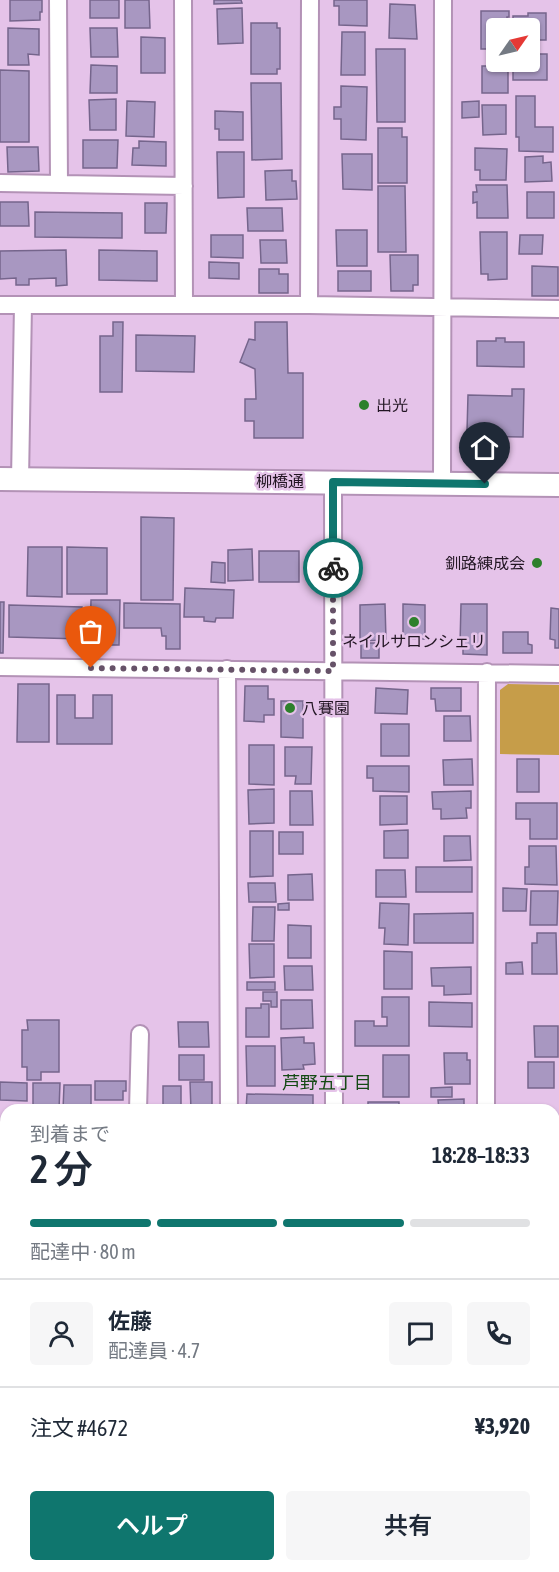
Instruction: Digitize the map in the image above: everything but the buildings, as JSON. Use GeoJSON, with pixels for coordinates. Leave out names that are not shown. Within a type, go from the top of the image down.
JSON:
{"type":"FeatureCollection","features":[{"type":"Feature","properties":{"kind":"street"},"geometry":{"type":"LineString","coordinates":[[58,0],[59,183]]}},
{"type":"Feature","properties":{"kind":"street"},"geometry":{"type":"LineString","coordinates":[[183,0],[184,305]]}},
{"type":"Feature","properties":{"kind":"street"},"geometry":{"type":"LineString","coordinates":[[309,305],[310,0]]}},
{"type":"Feature","properties":{"kind":"street"},"geometry":{"type":"LineString","coordinates":[[442,484],[443,0]]}},
{"type":"Feature","properties":{"kind":"street"},"geometry":{"type":"LineString","coordinates":[[0,183],[184,186]]}},
{"type":"Feature","properties":{"kind":"street"},"geometry":{"type":"LineString","coordinates":[[0,305],[309,305],[443,309],[559,309]]}},
{"type":"Feature","properties":{"kind":"street"},"geometry":{"type":"LineString","coordinates":[[10,480],[23,305]]}},
{"type":"Feature","properties":{"kind":"street","name":"柳橋通"},"geometry":{"type":"LineString","coordinates":[[10,480],[559,484]]}},
{"type":"Feature","properties":{"kind":"street"},"geometry":{"type":"LineString","coordinates":[[333,482],[334,1104]]}},
{"type":"Feature","properties":{"kind":"street"},"geometry":{"type":"LineString","coordinates":[[0,667],[559,674]]}},
{"type":"Feature","properties":{"kind":"street"},"geometry":{"type":"LineString","coordinates":[[227,669],[230,1104]]}},
{"type":"Feature","properties":{"kind":"street"},"geometry":{"type":"LineString","coordinates":[[486,1104],[487,672]]}},
{"type":"Feature","properties":{"kind":"street"},"geometry":{"type":"LineString","coordinates":[[138,1104],[140,1034]]}},
{"type":"Feature","properties":{"kind":"shaded area"},"geometry":{"type":"Polygon","coordinates":[[[508,684],[559,685],[559,755],[500,754],[500,690],[508,684]]]}},
{"type":"Feature","properties":{"kind":"way so far"},"geometry":{"type":"LineString","coordinates":[[91,668],[333,671],[333,568]]}},
{"type":"Feature","properties":{"kind":"place","name":"出光"},"geometry":{"type":"Point","coordinates":[364,405]}},
{"type":"Feature","properties":{"kind":"place","name":"釧路練成会"},"geometry":{"type":"Point","coordinates":[537,563]}},
{"type":"Feature","properties":{"kind":"place","name":"ネイルサロンシェリ"},"geometry":{"type":"Point","coordinates":[414,622]}},
{"type":"Feature","properties":{"kind":"place","name":"八賽園"},"geometry":{"type":"Point","coordinates":[290,708]}},
{"type":"Feature","properties":{"kind":"district","name":"芦野五丁目"},"geometry":{"type":"Point","coordinates":[327,1083]}},
{"type":"Feature","properties":{"kind":"route"},"geometry":{"type":"LineString","coordinates":[[333,568],[333,482],[485,484]]}}]}
